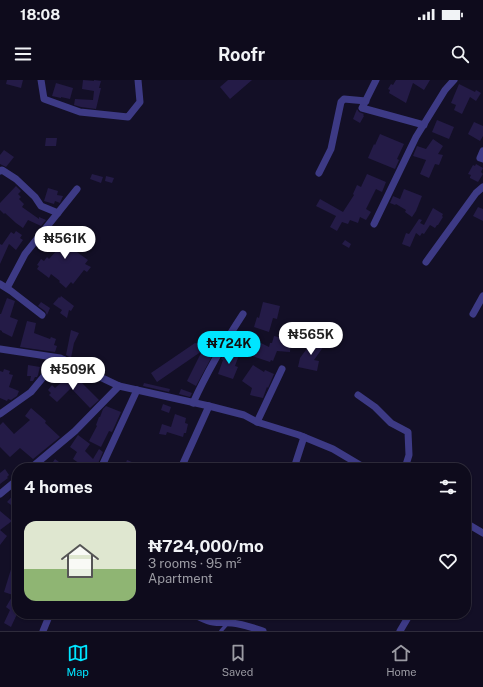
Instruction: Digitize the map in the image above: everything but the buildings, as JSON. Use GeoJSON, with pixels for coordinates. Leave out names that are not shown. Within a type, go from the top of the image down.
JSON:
{"type":"FeatureCollection","features":[{"type":"Feature","properties":{"kind":"street"},"geometry":{"type":"LineString","coordinates":[[41,80],[44,99],[80,112],[128,117],[140,102],[138,80]]}},
{"type":"Feature","properties":{"kind":"street"},"geometry":{"type":"LineString","coordinates":[[376,80],[362,108],[424,125]]}},
{"type":"Feature","properties":{"kind":"street"},"geometry":{"type":"LineString","coordinates":[[374,224],[416,137],[445,90],[454,80]]}},
{"type":"Feature","properties":{"kind":"street"},"geometry":{"type":"LineString","coordinates":[[319,173],[331,150],[344,98],[366,101]]}},
{"type":"Feature","properties":{"kind":"street"},"geometry":{"type":"LineString","coordinates":[[483,151],[480,158],[483,159]]}},
{"type":"Feature","properties":{"kind":"street"},"geometry":{"type":"LineString","coordinates":[[0,171],[2,170],[16,179],[35,197],[41,206],[58,214]]}},
{"type":"Feature","properties":{"kind":"street"},"geometry":{"type":"LineString","coordinates":[[426,262],[476,193],[483,187]]}},
{"type":"Feature","properties":{"kind":"street"},"geometry":{"type":"LineString","coordinates":[[7,288],[25,254],[77,189]]}},
{"type":"Feature","properties":{"kind":"street"},"geometry":{"type":"LineString","coordinates":[[0,284],[42,315]]}},
{"type":"Feature","properties":{"kind":"street"},"geometry":{"type":"LineString","coordinates":[[472,314],[483,296]]}},
{"type":"Feature","properties":{"kind":"street"},"geometry":{"type":"LineString","coordinates":[[193,403],[218,354],[243,314]]}},
{"type":"Feature","properties":{"kind":"street"},"geometry":{"type":"LineString","coordinates":[[0,348],[60,358],[119,386],[244,415],[257,422],[304,437],[333,449],[351,463]]}},
{"type":"Feature","properties":{"kind":"street"},"geometry":{"type":"LineString","coordinates":[[50,369],[54,357]]}},
{"type":"Feature","properties":{"kind":"street"},"geometry":{"type":"LineString","coordinates":[[0,414],[31,392],[50,369],[64,360]]}},
{"type":"Feature","properties":{"kind":"street"},"geometry":{"type":"LineString","coordinates":[[257,422],[282,369]]}},
{"type":"Feature","properties":{"kind":"street"},"geometry":{"type":"LineString","coordinates":[[37,463],[75,431],[119,386]]}},
{"type":"Feature","properties":{"kind":"street"},"geometry":{"type":"LineString","coordinates":[[103,463],[137,390]]}},
{"type":"Feature","properties":{"kind":"street"},"geometry":{"type":"LineString","coordinates":[[358,395],[375,407],[390,423],[408,432],[409,455],[407,463]]}},
{"type":"Feature","properties":{"kind":"street"},"geometry":{"type":"LineString","coordinates":[[183,463],[209,406]]}},
{"type":"Feature","properties":{"kind":"street"},"geometry":{"type":"LineString","coordinates":[[296,463],[304,437]]}},
{"type":"Feature","properties":{"kind":"street"},"geometry":{"type":"LineString","coordinates":[[0,494],[12,484]]}},
{"type":"Feature","properties":{"kind":"street"},"geometry":{"type":"LineString","coordinates":[[471,526],[483,533]]}},
{"type":"Feature","properties":{"kind":"street"},"geometry":{"type":"LineString","coordinates":[[43,631],[48,619]]}},
{"type":"Feature","properties":{"kind":"street"},"geometry":{"type":"LineString","coordinates":[[203,619],[213,622],[247,626],[263,631]]}},
{"type":"Feature","properties":{"kind":"street"},"geometry":{"type":"LineString","coordinates":[[400,631],[407,619]]}},
{"type":"Feature","properties":{"kind":"lane"},"geometry":{"type":"LineString","coordinates":[[221,631],[227,623]]}}]}
